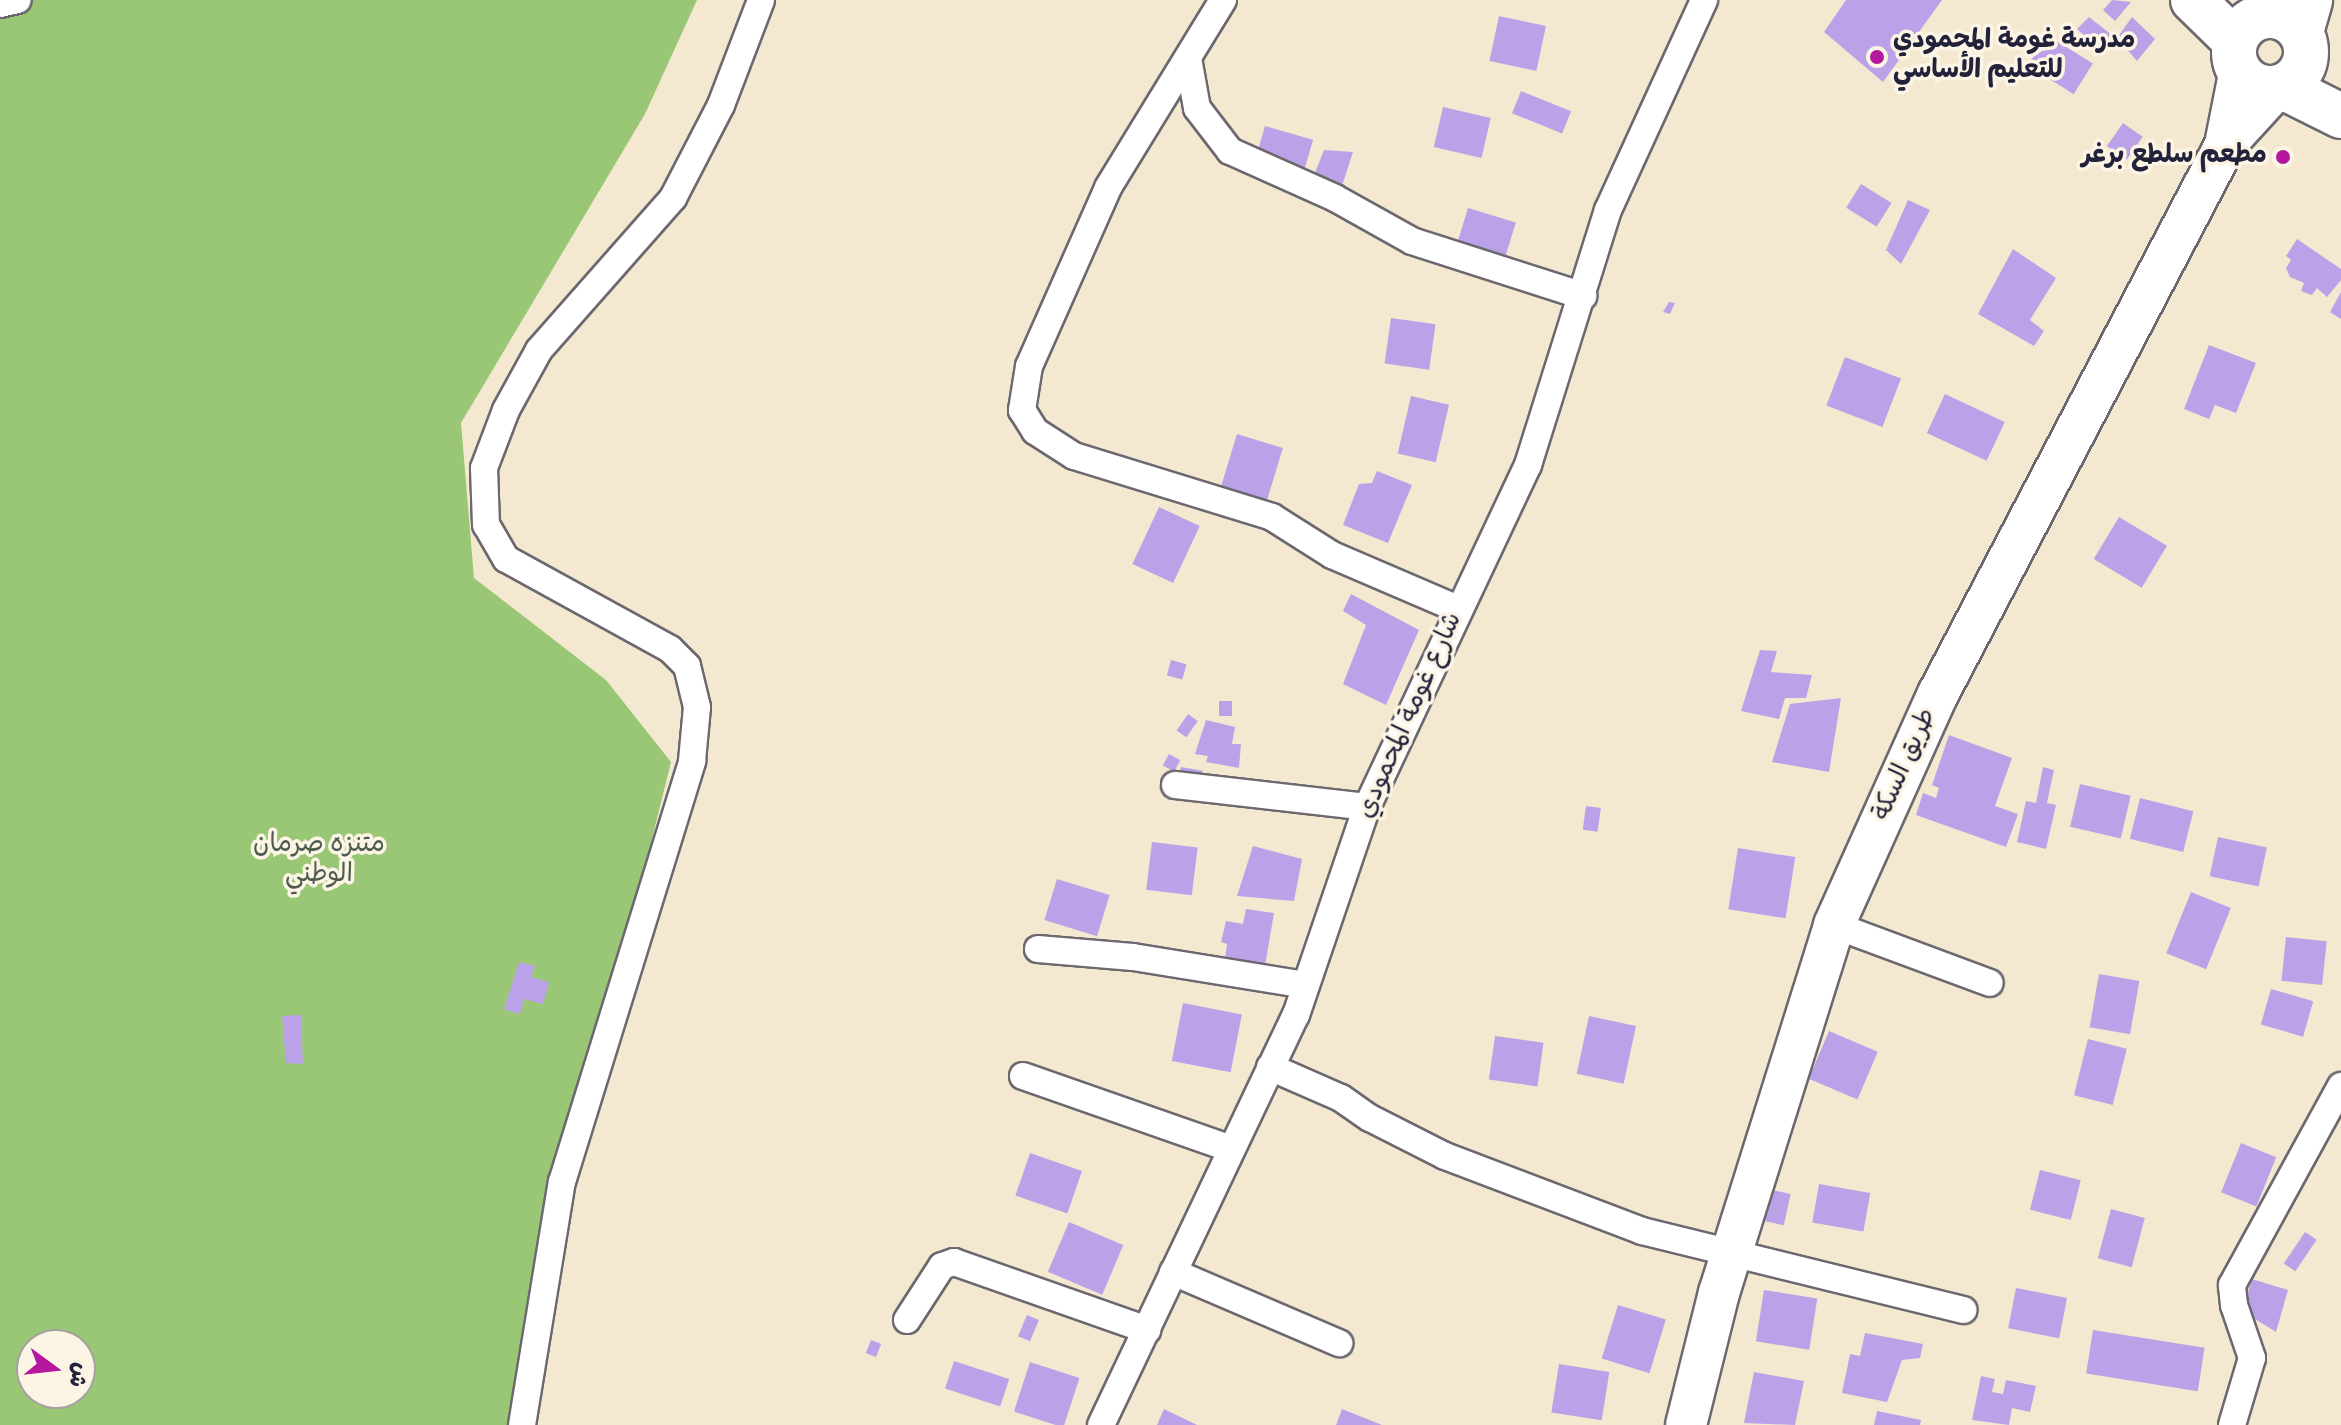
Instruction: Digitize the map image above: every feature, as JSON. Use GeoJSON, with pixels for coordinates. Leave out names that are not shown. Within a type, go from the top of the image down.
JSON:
{"type":"FeatureCollection","features":[{"type":"Feature","properties":{"kind":"highway"},"geometry":{"type":"LineString","coordinates":[[2193,0],[2271,37],[2341,90]]}},
{"type":"Feature","properties":{"kind":"highway"},"geometry":{"type":"LineString","coordinates":[[2271,37],[2341,116]]}},
{"type":"Feature","properties":{"kind":"main road","name":"طريق السكة"},"geometry":{"type":"LineString","coordinates":[[1693,1423],[1731,1255],[1834,925],[1938,694],[2225,145],[2271,37]]}},
{"type":"Feature","properties":{"kind":"street"},"geometry":{"type":"LineString","coordinates":[[0,4],[18,0]]}},
{"type":"Feature","properties":{"kind":"street"},"geometry":{"type":"LineString","coordinates":[[522,1425],[562,1182],[692,761],[697,707],[687,666],[670,649],[506,559],[486,525],[484,468],[506,410],[539,350],[673,198],[721,105],[761,0]]}},
{"type":"Feature","properties":{"kind":"street"},"geometry":{"type":"LineString","coordinates":[[1223,0],[1108,188],[1029,366],[1022,410],[1035,431],[1074,456],[1272,517],[1332,555],[1458,609]]}},
{"type":"Feature","properties":{"kind":"street","name":"شارع غومة المحمودي"},"geometry":{"type":"LineString","coordinates":[[1101,1425],[1229,1148],[1270,1067],[1306,985],[1367,807],[1528,465],[1608,210],[1704,0]]}},
{"type":"Feature","properties":{"kind":"street"},"geometry":{"type":"LineString","coordinates":[[1188,58],[1197,108],[1230,151],[1335,198],[1412,241],[1583,296]]}},
{"type":"Feature","properties":{"kind":"street"},"geometry":{"type":"LineString","coordinates":[[1175,785],[1367,807]]}},
{"type":"Feature","properties":{"kind":"street"},"geometry":{"type":"LineString","coordinates":[[1834,925],[1990,983]]}},
{"type":"Feature","properties":{"kind":"street"},"geometry":{"type":"LineString","coordinates":[[1038,949],[1133,957],[1306,985]]}},
{"type":"Feature","properties":{"kind":"street"},"geometry":{"type":"LineString","coordinates":[[1270,1067],[1341,1098],[1445,1156],[1642,1231],[1963,1310]]}},
{"type":"Feature","properties":{"kind":"street"},"geometry":{"type":"LineString","coordinates":[[1023,1076],[1229,1148]]}},
{"type":"Feature","properties":{"kind":"street"},"geometry":{"type":"LineString","coordinates":[[2232,1425],[2252,1358],[2232,1285],[2341,1086]]}},
{"type":"Feature","properties":{"kind":"street"},"geometry":{"type":"LineString","coordinates":[[907,1320],[942,1266],[954,1262],[1147,1330]]}},
{"type":"Feature","properties":{"kind":"street"},"geometry":{"type":"LineString","coordinates":[[1173,1272],[1339,1343]]}},
{"type":"Feature","properties":{"kind":"green space","name":"متنزه صرمان الوطني"},"geometry":{"type":"Polygon","coordinates":[[[0,0],[697,0],[645,114],[461,423],[474,578],[606,680],[671,762],[507,1425],[0,1425],[0,0]]]}},
{"type":"Feature","properties":{"kind":"building","name":"مدرسة غومة المحمودي للتعليم الأساسي"},"geometry":{"type":"Polygon","coordinates":[[[1846,0],[1942,0],[1883,82],[1824,32],[1846,0]]]}},
{"type":"Feature","properties":{"kind":"building"},"geometry":{"type":"Polygon","coordinates":[[[2112,0],[2131,2],[2115,21],[2103,10],[2112,0]]]}},
{"type":"Feature","properties":{"kind":"building"},"geometry":{"type":"Polygon","coordinates":[[[1499,16],[1546,26],[1536,71],[1489,61],[1499,16]]]}},
{"type":"Feature","properties":{"kind":"building"},"geometry":{"type":"Polygon","coordinates":[[[2089,17],[2112,35],[2100,50],[2077,29],[2089,17]]]}},
{"type":"Feature","properties":{"kind":"building"},"geometry":{"type":"Polygon","coordinates":[[[2132,17],[2155,39],[2137,61],[2117,38],[2132,17]]]}},
{"type":"Feature","properties":{"kind":"building"},"geometry":{"type":"Polygon","coordinates":[[[2047,35],[2093,64],[2074,94],[2028,66],[2047,35]]]}},
{"type":"Feature","properties":{"kind":"building"},"geometry":{"type":"Polygon","coordinates":[[[1521,91],[1571,111],[1562,133],[1512,113],[1521,91]]]}},
{"type":"Feature","properties":{"kind":"building"},"geometry":{"type":"Polygon","coordinates":[[[1443,107],[1491,118],[1482,158],[1434,147],[1443,107]]]}},
{"type":"Feature","properties":{"kind":"building"},"geometry":{"type":"Polygon","coordinates":[[[2123,123],[2143,137],[2127,160],[2107,146],[2123,123]]]}},
{"type":"Feature","properties":{"kind":"building"},"geometry":{"type":"Polygon","coordinates":[[[1265,126],[1313,140],[1305,169],[1257,155],[1265,126]]]}},
{"type":"Feature","properties":{"kind":"building"},"geometry":{"type":"Polygon","coordinates":[[[1324,150],[1353,152],[1339,195],[1311,183],[1324,150]]]}},
{"type":"Feature","properties":{"kind":"building"},"geometry":{"type":"Polygon","coordinates":[[[1861,184],[1892,203],[1877,227],[1846,208],[1861,184]]]}},
{"type":"Feature","properties":{"kind":"building"},"geometry":{"type":"Polygon","coordinates":[[[1908,200],[1930,210],[1901,264],[1886,250],[1908,200]]]}},
{"type":"Feature","properties":{"kind":"building"},"geometry":{"type":"Polygon","coordinates":[[[1468,208],[1516,223],[1503,264],[1455,249],[1468,208]]]}},
{"type":"Feature","properties":{"kind":"building"},"geometry":{"type":"Polygon","coordinates":[[[2297,239],[2341,269],[2341,280],[2327,297],[2317,288],[2312,295],[2301,291],[2304,283],[2290,277],[2286,268],[2291,260],[2286,256],[2297,239]]]}},
{"type":"Feature","properties":{"kind":"building"},"geometry":{"type":"Polygon","coordinates":[[[2013,249],[2056,278],[2030,320],[2044,331],[2034,346],[1978,314],[2013,249]]]}},
{"type":"Feature","properties":{"kind":"building"},"geometry":{"type":"Polygon","coordinates":[[[2341,292],[2341,319],[2330,312],[2341,292]]]}},
{"type":"Feature","properties":{"kind":"building"},"geometry":{"type":"Polygon","coordinates":[[[1669,302],[1675,303],[1670,314],[1663,312],[1669,302]]]}},
{"type":"Feature","properties":{"kind":"building"},"geometry":{"type":"Polygon","coordinates":[[[1391,318],[1436,324],[1429,370],[1385,364],[1391,318]]]}},
{"type":"Feature","properties":{"kind":"building"},"geometry":{"type":"Polygon","coordinates":[[[2209,345],[2256,363],[2236,413],[2215,405],[2209,419],[2184,409],[2209,345]]]}},
{"type":"Feature","properties":{"kind":"building"},"geometry":{"type":"Polygon","coordinates":[[[1845,357],[1901,379],[1882,427],[1826,406],[1845,357]]]}},
{"type":"Feature","properties":{"kind":"building"},"geometry":{"type":"Polygon","coordinates":[[[1945,394],[2005,422],[1987,461],[1927,433],[1945,394]]]}},
{"type":"Feature","properties":{"kind":"building"},"geometry":{"type":"Polygon","coordinates":[[[1411,396],[1449,405],[1436,462],[1398,453],[1411,396]]]}},
{"type":"Feature","properties":{"kind":"building"},"geometry":{"type":"Polygon","coordinates":[[[1237,434],[1283,448],[1266,504],[1220,490],[1237,434]]]}},
{"type":"Feature","properties":{"kind":"building"},"geometry":{"type":"Polygon","coordinates":[[[1377,471],[1412,485],[1388,543],[1343,525],[1359,484],[1372,483],[1377,471]]]}},
{"type":"Feature","properties":{"kind":"building"},"geometry":{"type":"Polygon","coordinates":[[[1159,507],[1200,526],[1173,583],[1132,564],[1159,507]]]}},
{"type":"Feature","properties":{"kind":"building"},"geometry":{"type":"Polygon","coordinates":[[[2119,517],[2167,546],[2142,588],[2094,559],[2119,517]]]}},
{"type":"Feature","properties":{"kind":"building"},"geometry":{"type":"Polygon","coordinates":[[[1351,594],[1419,630],[1386,705],[1343,684],[1366,625],[1343,611],[1351,594]]]}},
{"type":"Feature","properties":{"kind":"building"},"geometry":{"type":"Polygon","coordinates":[[[1760,650],[1777,651],[1771,672],[1812,675],[1806,698],[1785,698],[1779,719],[1741,711],[1760,650]]]}},
{"type":"Feature","properties":{"kind":"building"},"geometry":{"type":"Polygon","coordinates":[[[1171,660],[1186,664],[1182,680],[1167,675],[1171,660]]]}},
{"type":"Feature","properties":{"kind":"building"},"geometry":{"type":"Polygon","coordinates":[[[1841,698],[1829,772],[1772,762],[1790,704],[1841,698]]]}},
{"type":"Feature","properties":{"kind":"building"},"geometry":{"type":"Polygon","coordinates":[[[1219,701],[1232,701],[1232,716],[1219,716],[1219,701]]]}},
{"type":"Feature","properties":{"kind":"building"},"geometry":{"type":"Polygon","coordinates":[[[1188,714],[1198,721],[1186,737],[1177,730],[1188,714]]]}},
{"type":"Feature","properties":{"kind":"building"},"geometry":{"type":"Polygon","coordinates":[[[1206,720],[1235,727],[1232,744],[1241,744],[1239,768],[1206,762],[1208,756],[1195,754],[1206,720]]]}},
{"type":"Feature","properties":{"kind":"building"},"geometry":{"type":"Polygon","coordinates":[[[1949,735],[2012,758],[1995,806],[2018,814],[2006,847],[1916,815],[1923,793],[1936,798],[1939,788],[1932,785],[1949,735]]]}},
{"type":"Feature","properties":{"kind":"building"},"geometry":{"type":"Polygon","coordinates":[[[1169,754],[1180,760],[1174,772],[1163,765],[1169,754]]]}},
{"type":"Feature","properties":{"kind":"building"},"geometry":{"type":"Polygon","coordinates":[[[1181,767],[1203,771],[1200,785],[1179,781],[1181,767]]]}},
{"type":"Feature","properties":{"kind":"building"},"geometry":{"type":"Polygon","coordinates":[[[2043,767],[2054,770],[2047,803],[2056,805],[2046,849],[2017,842],[2026,801],[2036,803],[2043,767]]]}},
{"type":"Feature","properties":{"kind":"building"},"geometry":{"type":"Polygon","coordinates":[[[2080,784],[2131,796],[2121,839],[2070,827],[2080,784]]]}},
{"type":"Feature","properties":{"kind":"building"},"geometry":{"type":"Polygon","coordinates":[[[2140,798],[2193,811],[2183,852],[2130,839],[2140,798]]]}},
{"type":"Feature","properties":{"kind":"building"},"geometry":{"type":"Polygon","coordinates":[[[1586,806],[1601,808],[1598,832],[1583,830],[1586,806]]]}},
{"type":"Feature","properties":{"kind":"building"},"geometry":{"type":"Polygon","coordinates":[[[2218,837],[2267,847],[2259,887],[2210,876],[2218,837]]]}},
{"type":"Feature","properties":{"kind":"building"},"geometry":{"type":"Polygon","coordinates":[[[1152,842],[1198,848],[1192,895],[1146,890],[1152,842]]]}},
{"type":"Feature","properties":{"kind":"building"},"geometry":{"type":"Polygon","coordinates":[[[1253,846],[1302,859],[1294,901],[1237,896],[1253,846]]]}},
{"type":"Feature","properties":{"kind":"building"},"geometry":{"type":"Polygon","coordinates":[[[1738,848],[1795,857],[1786,918],[1728,909],[1738,848]]]}},
{"type":"Feature","properties":{"kind":"building"},"geometry":{"type":"Polygon","coordinates":[[[1057,879],[1110,895],[1097,936],[1044,920],[1057,879]]]}},
{"type":"Feature","properties":{"kind":"building"},"geometry":{"type":"Polygon","coordinates":[[[2191,892],[2231,908],[2206,969],[2166,953],[2191,892]]]}},
{"type":"Feature","properties":{"kind":"building"},"geometry":{"type":"Polygon","coordinates":[[[1246,909],[1274,913],[1264,972],[1224,966],[1227,944],[1221,942],[1226,921],[1243,924],[1246,909]]]}},
{"type":"Feature","properties":{"kind":"building"},"geometry":{"type":"Polygon","coordinates":[[[2286,937],[2327,941],[2322,985],[2281,981],[2286,937]]]}},
{"type":"Feature","properties":{"kind":"building"},"geometry":{"type":"Polygon","coordinates":[[[519,962],[535,966],[531,977],[549,982],[543,1004],[524,999],[520,1014],[504,1009],[519,962]]]}},
{"type":"Feature","properties":{"kind":"building"},"geometry":{"type":"Polygon","coordinates":[[[2099,974],[2139,981],[2130,1034],[2090,1027],[2099,974]]]}},
{"type":"Feature","properties":{"kind":"building"},"geometry":{"type":"Polygon","coordinates":[[[2271,989],[2313,1001],[2303,1037],[2261,1025],[2271,989]]]}},
{"type":"Feature","properties":{"kind":"building"},"geometry":{"type":"Polygon","coordinates":[[[1183,1003],[1242,1014],[1231,1072],[1172,1061],[1183,1003]]]}},
{"type":"Feature","properties":{"kind":"building"},"geometry":{"type":"Polygon","coordinates":[[[301,1015],[303,1064],[286,1063],[282,1016],[301,1015]]]}},
{"type":"Feature","properties":{"kind":"building"},"geometry":{"type":"Polygon","coordinates":[[[1589,1016],[1636,1026],[1624,1084],[1577,1074],[1589,1016]]]}},
{"type":"Feature","properties":{"kind":"building"},"geometry":{"type":"Polygon","coordinates":[[[1829,1031],[1878,1052],[1857,1100],[1809,1079],[1829,1031]]]}},
{"type":"Feature","properties":{"kind":"building"},"geometry":{"type":"Polygon","coordinates":[[[1495,1036],[1544,1043],[1537,1086],[1489,1080],[1495,1036]]]}},
{"type":"Feature","properties":{"kind":"building"},"geometry":{"type":"Polygon","coordinates":[[[2088,1039],[2127,1049],[2113,1105],[2074,1095],[2088,1039]]]}},
{"type":"Feature","properties":{"kind":"building"},"geometry":{"type":"Polygon","coordinates":[[[2241,1143],[2276,1157],[2256,1206],[2221,1192],[2241,1143]]]}},
{"type":"Feature","properties":{"kind":"building"},"geometry":{"type":"Polygon","coordinates":[[[1030,1153],[1082,1171],[1067,1213],[1015,1196],[1030,1153]]]}},
{"type":"Feature","properties":{"kind":"building"},"geometry":{"type":"Polygon","coordinates":[[[2040,1170],[2081,1180],[2071,1220],[2030,1210],[2040,1170]]]}},
{"type":"Feature","properties":{"kind":"building"},"geometry":{"type":"Polygon","coordinates":[[[1819,1184],[1870,1193],[1863,1231],[1812,1222],[1819,1184]]]}},
{"type":"Feature","properties":{"kind":"building"},"geometry":{"type":"Polygon","coordinates":[[[1772,1190],[1791,1194],[1784,1225],[1765,1221],[1772,1190]]]}},
{"type":"Feature","properties":{"kind":"building"},"geometry":{"type":"Polygon","coordinates":[[[2111,1209],[2145,1218],[2132,1267],[2098,1258],[2111,1209]]]}},
{"type":"Feature","properties":{"kind":"building"},"geometry":{"type":"Polygon","coordinates":[[[1069,1222],[1123,1245],[1102,1295],[1048,1272],[1069,1222]]]}},
{"type":"Feature","properties":{"kind":"building"},"geometry":{"type":"Polygon","coordinates":[[[2305,1232],[2317,1240],[2295,1271],[2284,1264],[2305,1232]]]}},
{"type":"Feature","properties":{"kind":"building"},"geometry":{"type":"Polygon","coordinates":[[[2252,1279],[2288,1290],[2276,1332],[2242,1311],[2252,1279]]]}},
{"type":"Feature","properties":{"kind":"building"},"geometry":{"type":"Polygon","coordinates":[[[2016,1288],[2067,1298],[2059,1338],[2008,1328],[2016,1288]]]}},
{"type":"Feature","properties":{"kind":"building"},"geometry":{"type":"Polygon","coordinates":[[[1764,1290],[1817,1298],[1809,1350],[1756,1341],[1764,1290]]]}},
{"type":"Feature","properties":{"kind":"building"},"geometry":{"type":"Polygon","coordinates":[[[1618,1305],[1666,1320],[1649,1373],[1602,1359],[1618,1305]]]}},
{"type":"Feature","properties":{"kind":"building"},"geometry":{"type":"Polygon","coordinates":[[[1027,1315],[1039,1320],[1030,1341],[1018,1336],[1027,1315]]]}},
{"type":"Feature","properties":{"kind":"building"},"geometry":{"type":"Polygon","coordinates":[[[2093,1330],[2205,1348],[2198,1391],[2086,1373],[2093,1330]]]}},
{"type":"Feature","properties":{"kind":"building"},"geometry":{"type":"Polygon","coordinates":[[[1865,1333],[1923,1344],[1920,1358],[1902,1360],[1887,1402],[1842,1393],[1850,1354],[1860,1356],[1865,1333]]]}},
{"type":"Feature","properties":{"kind":"building"},"geometry":{"type":"Polygon","coordinates":[[[871,1340],[881,1344],[876,1357],[866,1353],[871,1340]]]}},
{"type":"Feature","properties":{"kind":"building"},"geometry":{"type":"Polygon","coordinates":[[[954,1361],[1009,1379],[1000,1407],[945,1389],[954,1361]]]}},
{"type":"Feature","properties":{"kind":"building"},"geometry":{"type":"Polygon","coordinates":[[[1030,1362],[1079,1378],[1064,1425],[1014,1411],[1030,1362]]]}},
{"type":"Feature","properties":{"kind":"building"},"geometry":{"type":"Polygon","coordinates":[[[1559,1364],[1609,1372],[1602,1420],[1551,1412],[1559,1364]]]}},
{"type":"Feature","properties":{"kind":"building"},"geometry":{"type":"Polygon","coordinates":[[[1754,1372],[1804,1381],[1795,1425],[1744,1423],[1754,1372]]]}},
{"type":"Feature","properties":{"kind":"building"},"geometry":{"type":"Polygon","coordinates":[[[1981,1376],[1995,1379],[1992,1392],[2003,1394],[2006,1380],[2036,1386],[2030,1412],[2012,1408],[2009,1425],[1972,1420],[1981,1376]]]}},
{"type":"Feature","properties":{"kind":"building"},"geometry":{"type":"Polygon","coordinates":[[[1164,1409],[1197,1425],[1157,1425],[1164,1409]]]}},
{"type":"Feature","properties":{"kind":"building"},"geometry":{"type":"Polygon","coordinates":[[[1342,1409],[1382,1425],[1336,1425],[1342,1409]]]}},
{"type":"Feature","properties":{"kind":"building"},"geometry":{"type":"Polygon","coordinates":[[[1877,1411],[1921,1420],[1920,1425],[1874,1425],[1877,1411]]]}},
{"type":"Feature","properties":{"kind":"place","name":"مدرسة غومة المحمودي للتعليم الأساسي"},"geometry":{"type":"Point","coordinates":[1877,57]}},
{"type":"Feature","properties":{"kind":"place","name":"مطعم سلطع برغر"},"geometry":{"type":"Point","coordinates":[2283,157]}}]}
